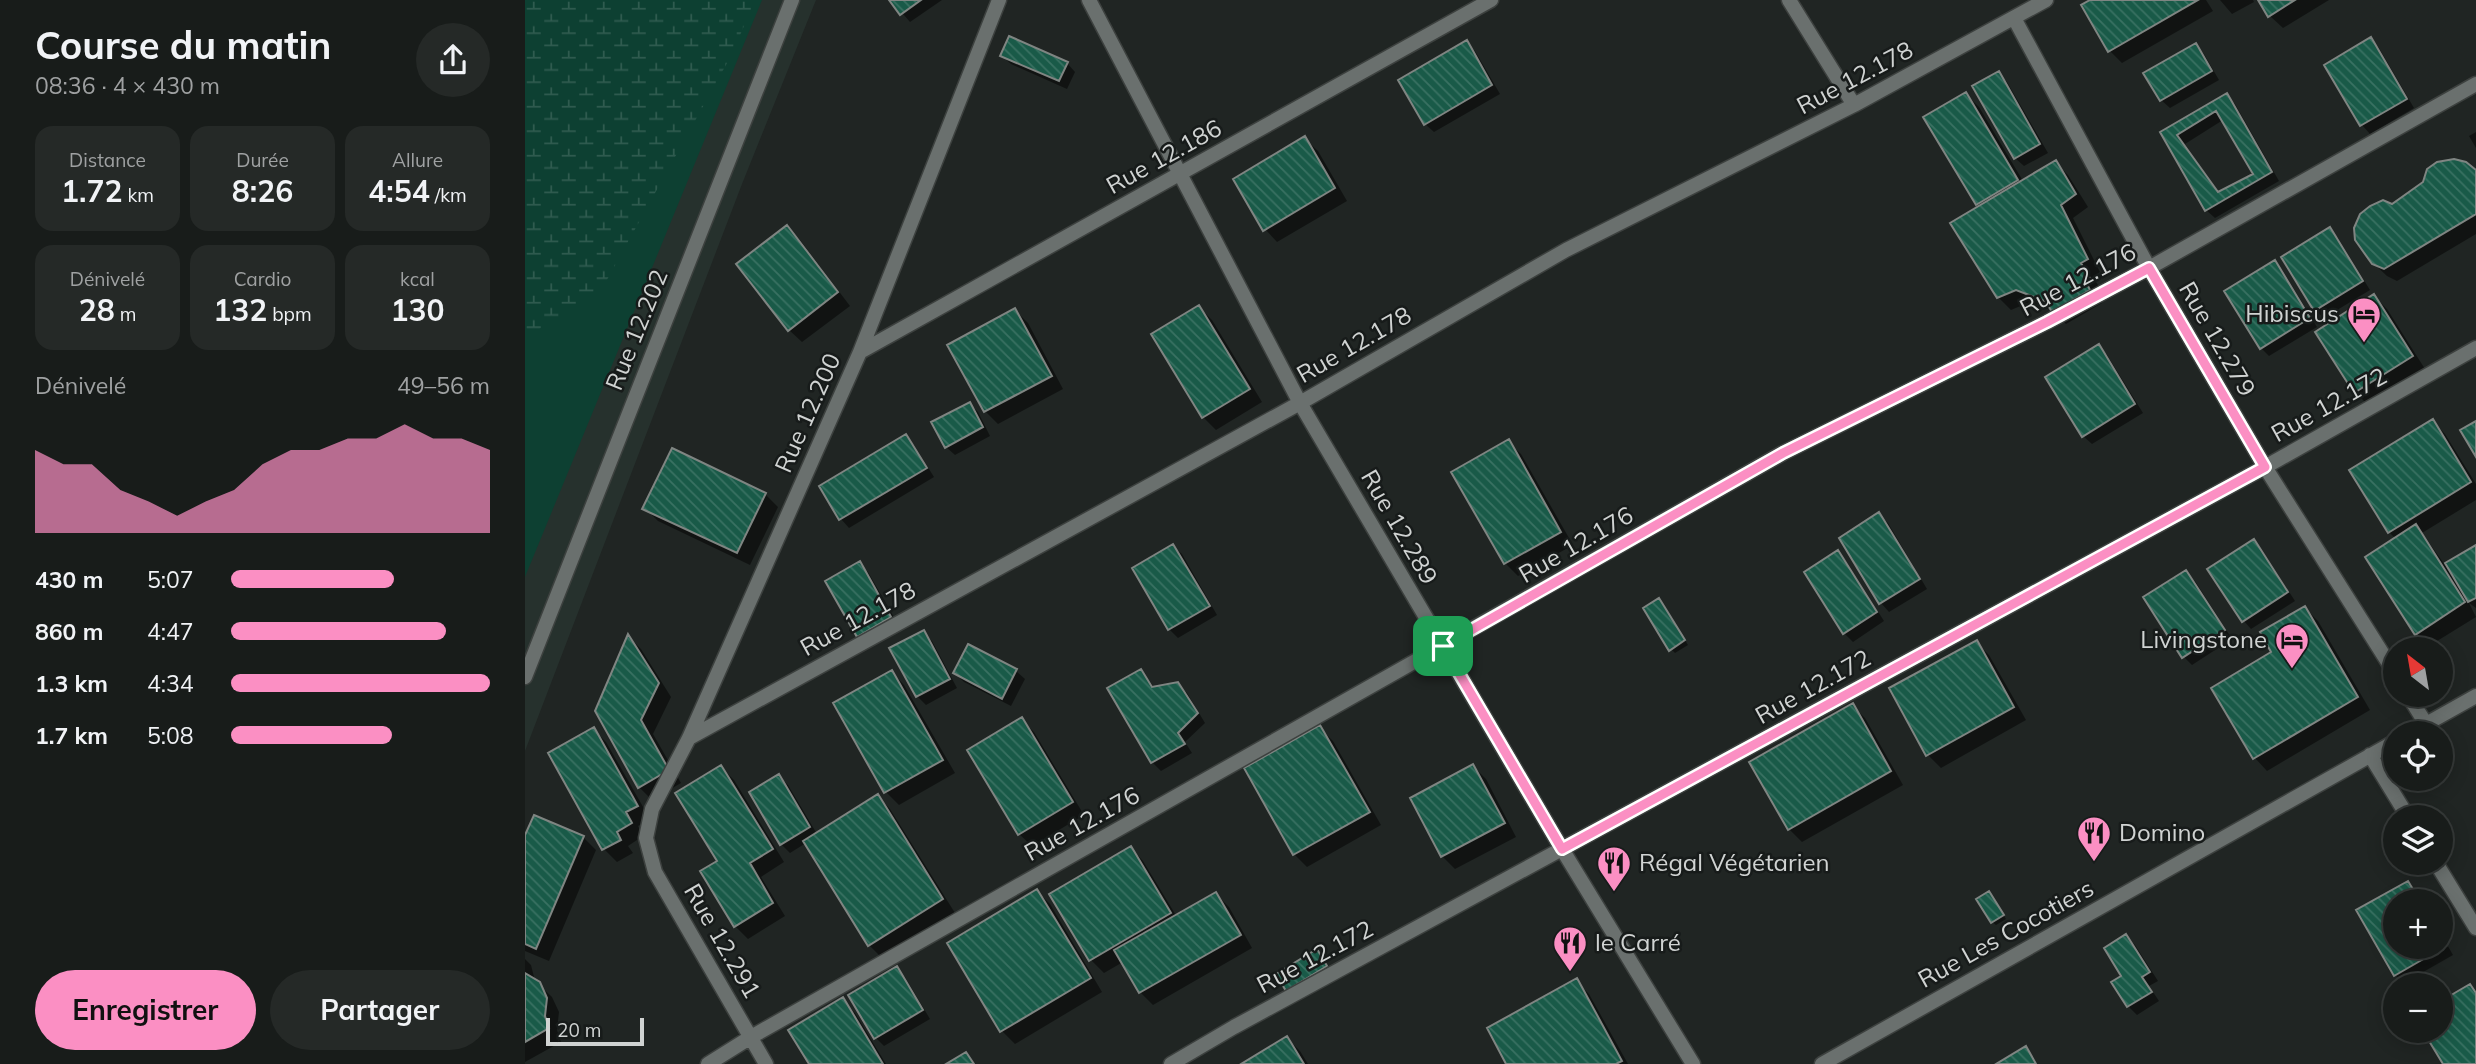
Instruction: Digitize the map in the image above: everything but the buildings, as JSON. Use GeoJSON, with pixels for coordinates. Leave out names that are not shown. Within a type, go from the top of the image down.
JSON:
{"type":"FeatureCollection","features":[{"type":"Feature","properties":{"kind":"street","name":"Rue 12.202"},"geometry":{"type":"LineString","coordinates":[[525,677],[792,0]]}},
{"type":"Feature","properties":{"kind":"street","name":"Rue 12.200"},"geometry":{"type":"LineString","coordinates":[[646,838],[652,809],[689,738],[860,352],[999,0]]}},
{"type":"Feature","properties":{"kind":"street","name":"Rue 12.289"},"geometry":{"type":"LineString","coordinates":[[1089,0],[1300,403],[1562,849],[1693,1064]]}},
{"type":"Feature","properties":{"kind":"street","name":"Rue 12.186"},"geometry":{"type":"LineString","coordinates":[[860,352],[1490,0]]}},
{"type":"Feature","properties":{"kind":"street"},"geometry":{"type":"LineString","coordinates":[[1789,0],[1854,105]]}},
{"type":"Feature","properties":{"kind":"street","name":"Rue 12.178"},"geometry":{"type":"LineString","coordinates":[[689,738],[1300,403],[1566,250],[1854,105],[2046,0]]}},
{"type":"Feature","properties":{"kind":"street","name":"Rue 12.279"},"geometry":{"type":"LineString","coordinates":[[2014,18],[2149,268],[2265,467],[2383,655]]}},
{"type":"Feature","properties":{"kind":"street","name":"Rue 12.176"},"geometry":{"type":"LineString","coordinates":[[708,1064],[751,1037],[1783,453],[2047,322],[2149,268],[2476,83]]}},
{"type":"Feature","properties":{"kind":"street","name":"Rue 12.172"},"geometry":{"type":"LineString","coordinates":[[1171,1064],[1246,1020],[2265,467],[2476,348]]}},
{"type":"Feature","properties":{"kind":"street"},"geometry":{"type":"LineString","coordinates":[[2431,721],[2476,696]]}},
{"type":"Feature","properties":{"kind":"street","name":"Rue Les Cocotiers"},"geometry":{"type":"LineString","coordinates":[[1822,1064],[2383,748]]}},
{"type":"Feature","properties":{"kind":"street"},"geometry":{"type":"LineString","coordinates":[[2370,755],[2401,805]]}},
{"type":"Feature","properties":{"kind":"street","name":"Rue 12.291"},"geometry":{"type":"LineString","coordinates":[[646,838],[655,872],[766,1064]]}},
{"type":"Feature","properties":{"kind":"street"},"geometry":{"type":"LineString","coordinates":[[2443,875],[2476,929]]}},
{"type":"Feature","properties":{"kind":"shaded area"},"geometry":{"type":"Polygon","coordinates":[[[525,0],[816,0],[742,184],[525,751],[525,0]]]}},
{"type":"Feature","properties":{"kind":"green space"},"geometry":{"type":"Polygon","coordinates":[[[525,0],[762,0],[525,577],[525,0]]]}},
{"type":"Feature","properties":{"kind":"green space"},"geometry":{"type":"Polygon","coordinates":[[[525,0],[755,0],[732,54],[598,296],[525,337],[525,0]]]}},
{"type":"Feature","properties":{"kind":"place","name":"Hibiscus"},"geometry":{"type":"Point","coordinates":[2364,344]}},
{"type":"Feature","properties":{"kind":"place","name":"Livingstone"},"geometry":{"type":"Point","coordinates":[2292,670]}},
{"type":"Feature","properties":{"kind":"place","name":"Domino"},"geometry":{"type":"Point","coordinates":[2094,863]}},
{"type":"Feature","properties":{"kind":"place","name":"Régal Végétarien"},"geometry":{"type":"Point","coordinates":[1614,893]}},
{"type":"Feature","properties":{"kind":"place","name":"le Carré"},"geometry":{"type":"Point","coordinates":[1570,973]}},
{"type":"Feature","properties":{"kind":"route"},"geometry":{"type":"LineString","coordinates":[[2149,268],[2265,467],[1562,849],[1443,646],[1783,453],[2047,322],[2149,268]]}}]}
